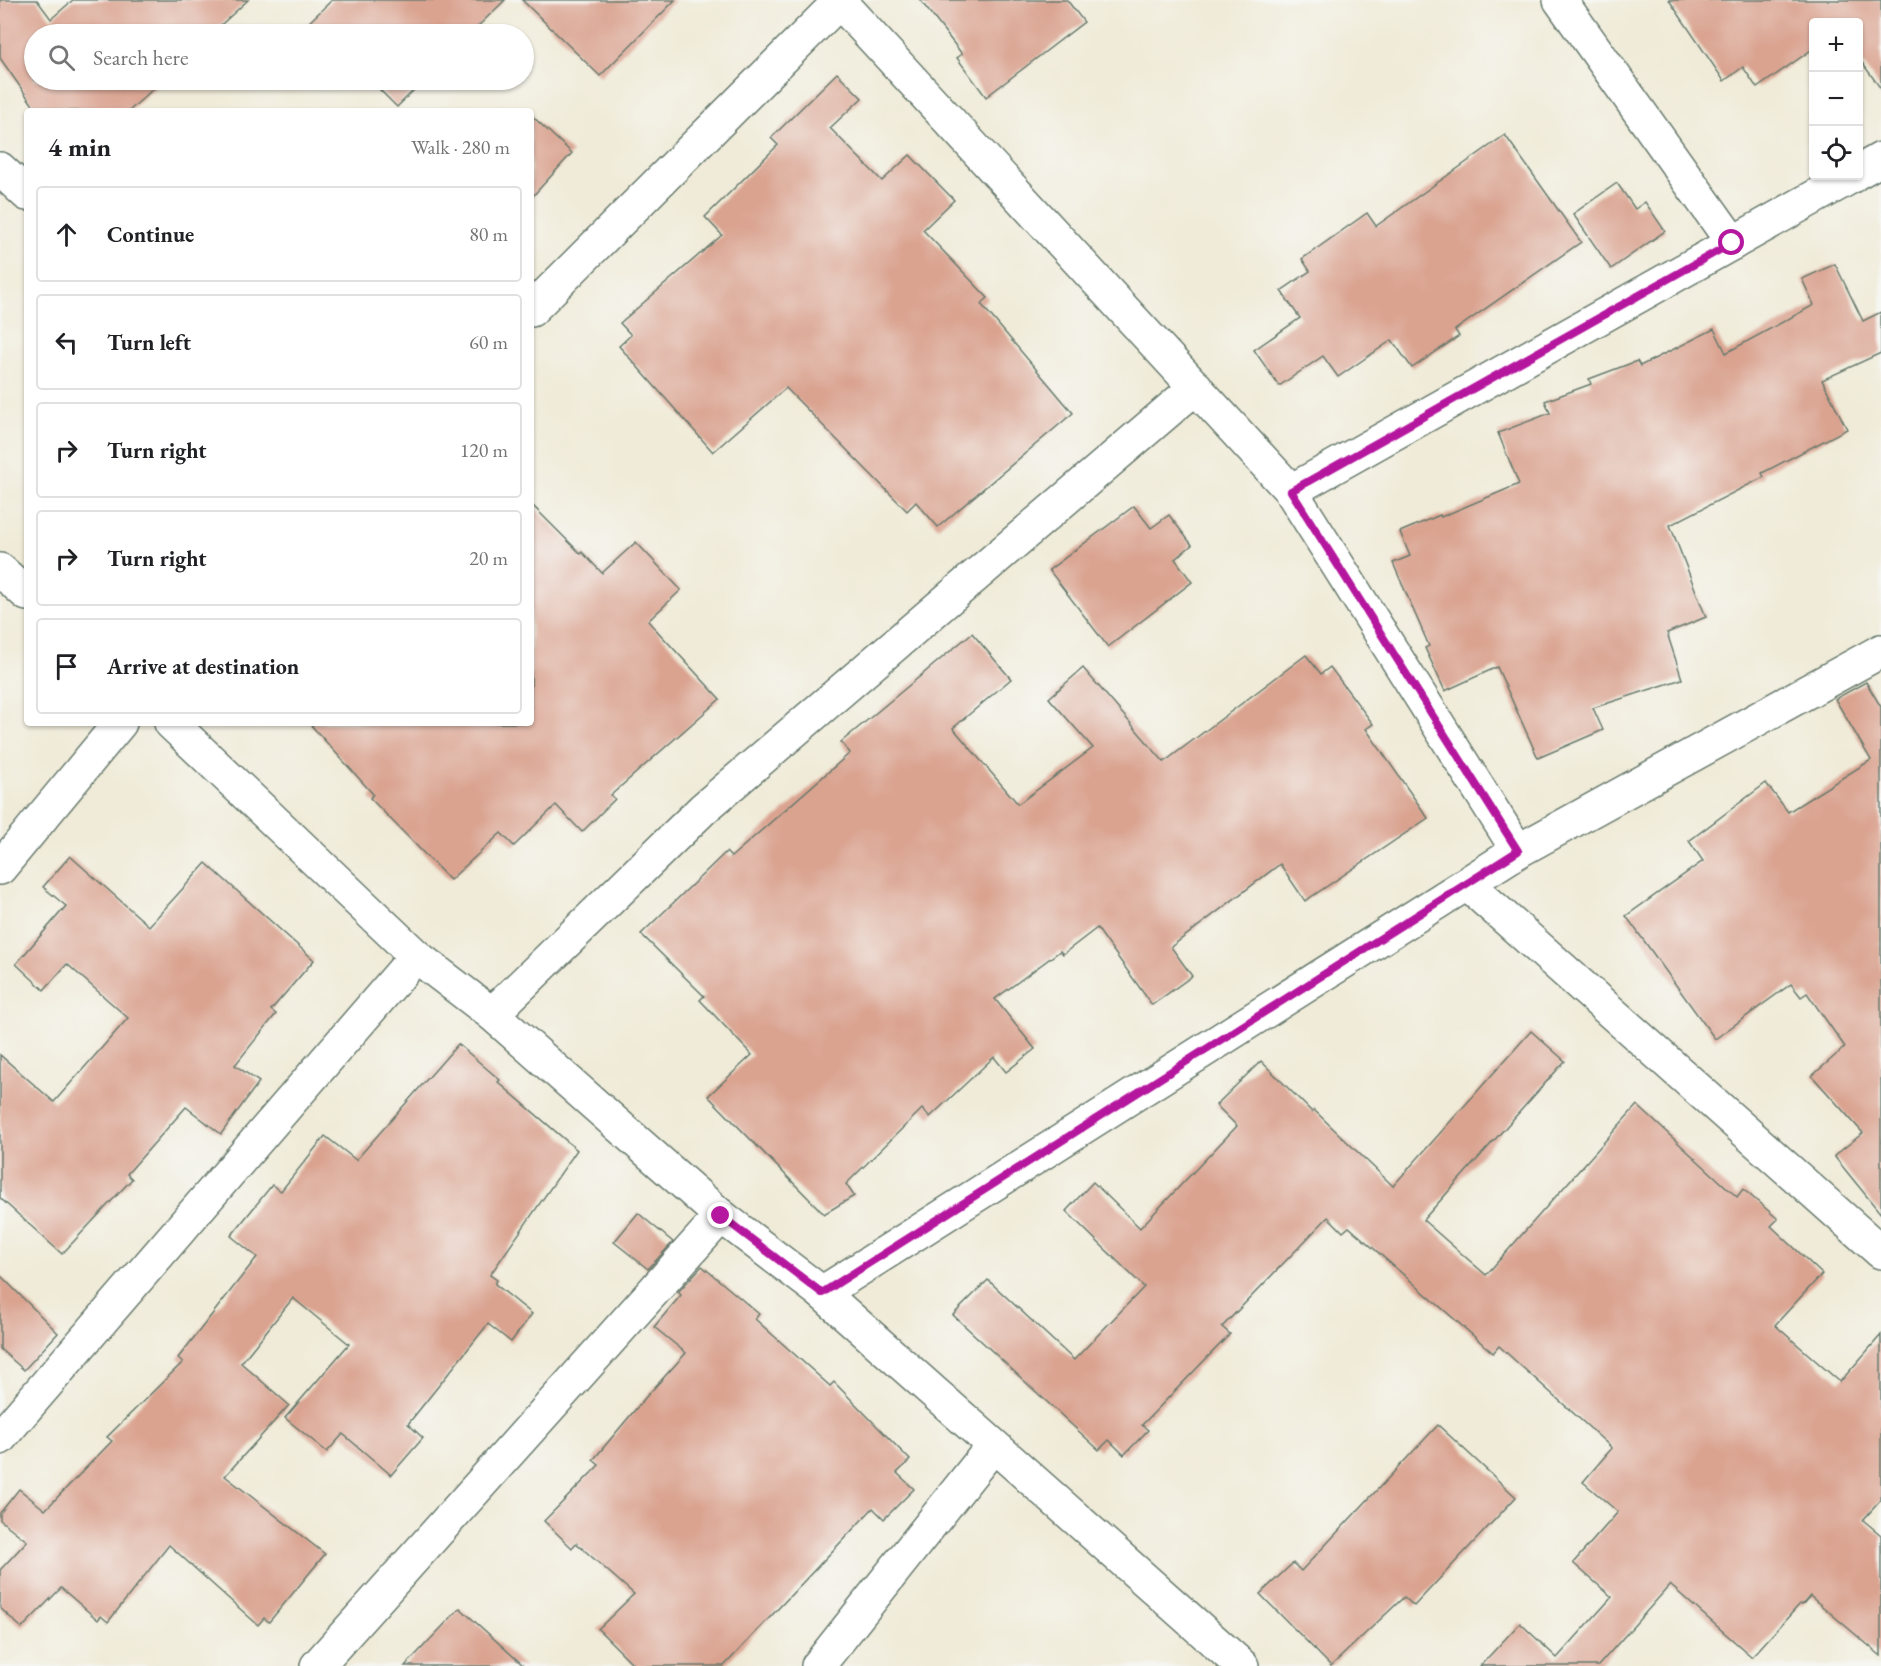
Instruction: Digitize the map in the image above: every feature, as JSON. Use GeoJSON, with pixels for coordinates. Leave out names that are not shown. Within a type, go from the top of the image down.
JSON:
{"type":"FeatureCollection","features":[{"type":"Feature","properties":{"kind":"street"},"geometry":{"type":"LineString","coordinates":[[534,307],[839,0],[1291,491],[1518,851]]}},
{"type":"Feature","properties":{"kind":"street"},"geometry":{"type":"LineString","coordinates":[[1560,0],[1732,243]]}},
{"type":"Feature","properties":{"kind":"street"},"geometry":{"type":"LineString","coordinates":[[1863,169],[1881,159]]}},
{"type":"Feature","properties":{"kind":"street"},"geometry":{"type":"LineString","coordinates":[[0,169],[24,191]]}},
{"type":"Feature","properties":{"kind":"street"},"geometry":{"type":"LineString","coordinates":[[1291,491],[1845,180]]}},
{"type":"Feature","properties":{"kind":"street"},"geometry":{"type":"LineString","coordinates":[[492,1014],[703,809],[1196,387]]}},
{"type":"Feature","properties":{"kind":"street"},"geometry":{"type":"LineString","coordinates":[[0,570],[24,591]]}},
{"type":"Feature","properties":{"kind":"street"},"geometry":{"type":"LineString","coordinates":[[822,1293],[1518,851],[1881,651]]}},
{"type":"Feature","properties":{"kind":"street"},"geometry":{"type":"LineString","coordinates":[[0,868],[118,726]]}},
{"type":"Feature","properties":{"kind":"street"},"geometry":{"type":"LineString","coordinates":[[174,726],[416,956],[492,1014],[721,1216],[822,1293],[1242,1666]]}},
{"type":"Feature","properties":{"kind":"street"},"geometry":{"type":"LineString","coordinates":[[1467,884],[1881,1252]]}},
{"type":"Feature","properties":{"kind":"street"},"geometry":{"type":"LineString","coordinates":[[0,1438],[416,956]]}},
{"type":"Feature","properties":{"kind":"street"},"geometry":{"type":"LineString","coordinates":[[317,1666],[721,1216]]}},
{"type":"Feature","properties":{"kind":"street"},"geometry":{"type":"LineString","coordinates":[[818,1666],[993,1446]]}},
{"type":"Feature","properties":{"kind":"building"},"geometry":{"type":"Polygon","coordinates":[[[0,0],[37,0],[51,19],[73,0],[248,0],[222,24],[24,24],[24,90],[152,90],[132,108],[35,108],[0,58],[0,0]]]}},
{"type":"Feature","properties":{"kind":"building"},"geometry":{"type":"Polygon","coordinates":[[[332,0],[505,0],[480,24],[307,24],[332,0]]]}},
{"type":"Feature","properties":{"kind":"building"},"geometry":{"type":"Polygon","coordinates":[[[522,0],[675,0],[600,76],[522,0]]]}},
{"type":"Feature","properties":{"kind":"building"},"geometry":{"type":"Polygon","coordinates":[[[920,0],[1067,0],[1084,22],[986,97],[957,58],[962,54],[920,0]]]}},
{"type":"Feature","properties":{"kind":"building"},"geometry":{"type":"Polygon","coordinates":[[[1669,0],[1881,0],[1881,89],[1863,64],[1863,18],[1809,18],[1809,52],[1757,88],[1743,67],[1724,81],[1669,0]]]}},
{"type":"Feature","properties":{"kind":"building"},"geometry":{"type":"Polygon","coordinates":[[[837,73],[862,98],[830,128],[882,181],[910,155],[954,200],[923,230],[988,298],[981,304],[1073,413],[938,527],[916,502],[907,511],[786,388],[713,452],[619,346],[631,335],[620,323],[722,235],[705,217],[778,145],[771,138],[837,73]]]}},
{"type":"Feature","properties":{"kind":"building"},"geometry":{"type":"Polygon","coordinates":[[[380,90],[414,90],[397,107],[380,90]]]}},
{"type":"Feature","properties":{"kind":"building"},"geometry":{"type":"Polygon","coordinates":[[[534,118],[572,153],[534,195],[534,118]]]}},
{"type":"Feature","properties":{"kind":"building"},"geometry":{"type":"Polygon","coordinates":[[[1505,135],[1581,242],[1455,330],[1459,336],[1412,368],[1392,340],[1338,377],[1323,356],[1279,386],[1254,350],[1300,318],[1281,291],[1310,271],[1302,259],[1367,213],[1376,226],[1505,135]]]}},
{"type":"Feature","properties":{"kind":"building"},"geometry":{"type":"Polygon","coordinates":[[[1617,183],[1635,209],[1645,202],[1665,231],[1611,269],[1573,214],[1617,183]]]}},
{"type":"Feature","properties":{"kind":"building"},"geometry":{"type":"Polygon","coordinates":[[[1835,264],[1863,321],[1881,312],[1881,353],[1822,380],[1847,429],[1762,473],[1764,477],[1670,525],[1706,617],[1667,633],[1682,679],[1593,708],[1603,730],[1538,758],[1497,667],[1445,691],[1425,648],[1429,646],[1393,563],[1410,556],[1400,532],[1519,484],[1498,433],[1550,413],[1545,401],[1591,384],[1589,379],[1637,361],[1640,366],[1714,329],[1726,353],[1814,305],[1802,279],[1835,264]]]}},
{"type":"Feature","properties":{"kind":"building"},"geometry":{"type":"Polygon","coordinates":[[[1134,506],[1151,528],[1169,515],[1192,545],[1175,559],[1192,582],[1108,647],[1049,570],[1134,506]]]}},
{"type":"Feature","properties":{"kind":"building"},"geometry":{"type":"Polygon","coordinates":[[[534,507],[602,573],[636,542],[681,590],[648,621],[720,699],[611,795],[615,799],[582,832],[556,805],[514,846],[501,833],[450,880],[370,798],[373,794],[312,726],[534,726],[534,507]]]}},
{"type":"Feature","properties":{"kind":"building"},"geometry":{"type":"Polygon","coordinates":[[[972,633],[1011,679],[953,728],[1018,804],[1093,748],[1049,698],[1083,668],[1164,762],[1306,655],[1321,674],[1330,667],[1373,724],[1366,729],[1428,818],[1305,901],[1280,864],[1171,947],[1192,976],[1152,1005],[1097,928],[1063,954],[1060,951],[995,999],[1035,1049],[1006,1072],[994,1057],[930,1117],[922,1109],[846,1184],[854,1196],[824,1214],[708,1096],[752,1055],[700,1000],[704,996],[641,934],[726,852],[731,857],[850,753],[841,742],[972,633]]]}},
{"type":"Feature","properties":{"kind":"building"},"geometry":{"type":"Polygon","coordinates":[[[1866,682],[1881,707],[1881,1214],[1834,1156],[1863,1133],[1812,1076],[1845,1047],[1807,993],[1801,997],[1791,984],[1715,1039],[1626,916],[1703,861],[1689,841],[1766,783],[1788,812],[1871,760],[1835,699],[1866,682]]]}},
{"type":"Feature","properties":{"kind":"building"},"geometry":{"type":"Polygon","coordinates":[[[70,856],[149,926],[206,863],[314,960],[271,1010],[276,1014],[235,1065],[259,1082],[221,1134],[186,1107],[127,1174],[132,1179],[62,1254],[0,1198],[0,1055],[54,1102],[128,1018],[67,964],[44,990],[16,964],[66,906],[43,887],[70,856]]]}},
{"type":"Feature","properties":{"kind":"building"},"geometry":{"type":"Polygon","coordinates":[[[1531,1031],[1565,1061],[1423,1220],[1486,1275],[1637,1105],[1737,1197],[1743,1189],[1778,1219],[1771,1226],[1822,1274],[1775,1325],[1840,1382],[1881,1335],[1881,1500],[1863,1520],[1881,1535],[1881,1656],[1810,1596],[1752,1657],[1670,1585],[1598,1666],[1480,1666],[1520,1623],[1557,1658],[1612,1597],[1573,1563],[1618,1512],[1583,1482],[1612,1448],[1499,1346],[1493,1353],[1349,1227],[1343,1232],[1328,1217],[1222,1327],[1230,1334],[1142,1425],[1148,1430],[1124,1455],[1109,1440],[1099,1450],[953,1315],[988,1280],[1074,1360],[1144,1287],[1066,1211],[1093,1182],[1140,1228],[1237,1126],[1216,1105],[1261,1061],[1312,1112],[1314,1110],[1393,1186],[1531,1031]]]}},
{"type":"Feature","properties":{"kind":"building"},"geometry":{"type":"Polygon","coordinates":[[[458,1044],[577,1150],[490,1275],[497,1280],[495,1284],[532,1314],[511,1342],[488,1324],[408,1424],[423,1438],[391,1475],[343,1434],[327,1452],[285,1418],[349,1344],[293,1298],[241,1363],[289,1405],[225,1476],[325,1554],[289,1598],[269,1622],[264,1618],[258,1625],[169,1545],[108,1622],[101,1616],[98,1620],[61,1588],[22,1628],[0,1608],[0,1570],[27,1541],[0,1520],[0,1513],[19,1489],[45,1510],[112,1441],[107,1437],[183,1362],[178,1358],[257,1257],[231,1236],[272,1185],[281,1191],[325,1136],[356,1160],[458,1044]]]}},
{"type":"Feature","properties":{"kind":"building"},"geometry":{"type":"Polygon","coordinates":[[[638,1213],[673,1242],[648,1269],[614,1242],[638,1213]]]}},
{"type":"Feature","properties":{"kind":"building"},"geometry":{"type":"Polygon","coordinates":[[[702,1266],[759,1314],[755,1319],[830,1386],[834,1382],[910,1460],[897,1473],[914,1489],[884,1519],[873,1508],[724,1666],[635,1666],[598,1629],[634,1594],[576,1543],[572,1548],[544,1521],[599,1465],[593,1460],[686,1353],[654,1327],[681,1295],[678,1292],[702,1266]]]}},
{"type":"Feature","properties":{"kind":"building"},"geometry":{"type":"Polygon","coordinates":[[[0,1275],[58,1333],[24,1370],[0,1349],[0,1275]]]}},
{"type":"Feature","properties":{"kind":"building"},"geometry":{"type":"Polygon","coordinates":[[[1438,1425],[1516,1497],[1414,1606],[1404,1597],[1331,1666],[1260,1594],[1293,1563],[1301,1571],[1438,1425]]]}},
{"type":"Feature","properties":{"kind":"building"},"geometry":{"type":"Polygon","coordinates":[[[460,1608],[524,1666],[405,1666],[460,1608]]]}},
{"type":"Feature","properties":{"kind":"route"},"geometry":{"type":"LineString","coordinates":[[721,1216],[822,1293],[1518,851],[1291,491],[1732,243]]}}]}
